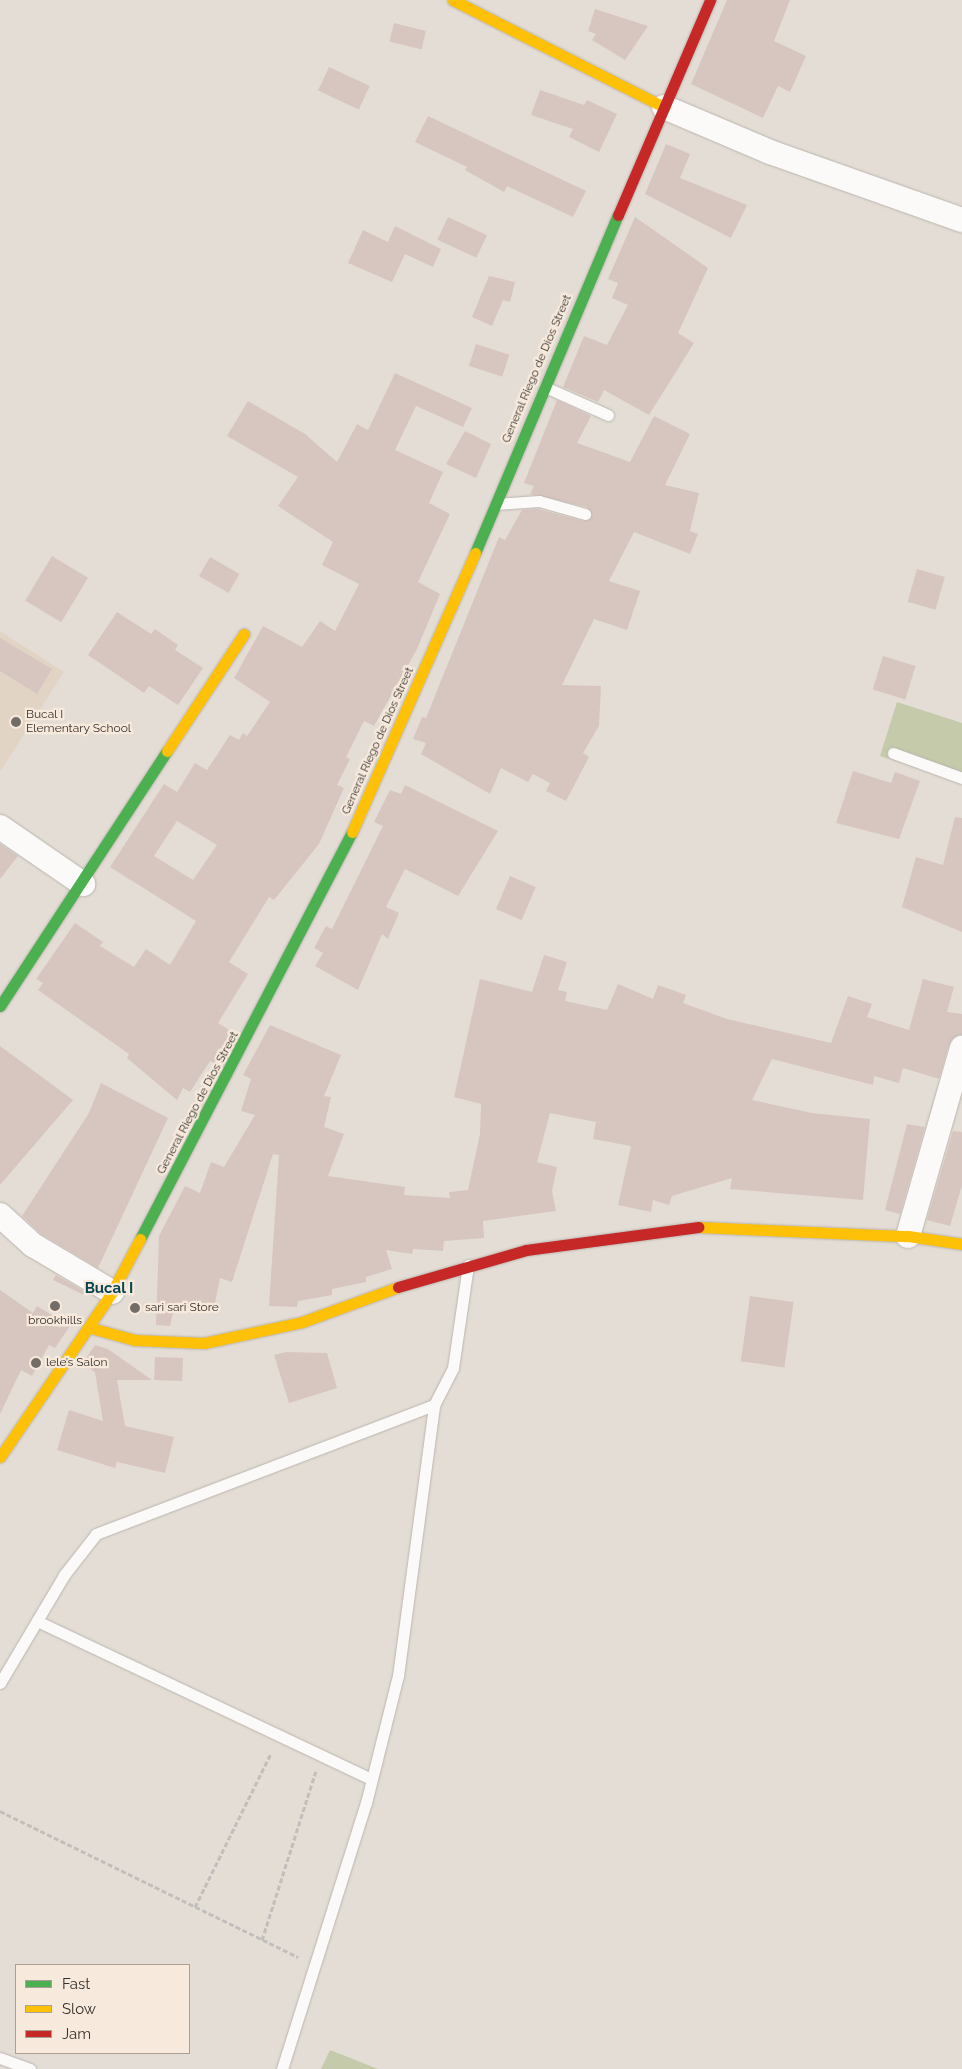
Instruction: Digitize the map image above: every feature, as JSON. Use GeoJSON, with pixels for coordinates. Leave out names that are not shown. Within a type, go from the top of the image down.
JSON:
{"type":"FeatureCollection","features":[{"type":"Feature","properties":{"kind":"street"},"geometry":{"type":"LineString","coordinates":[[454,0],[664,107],[770,152],[962,220]]}},
{"type":"Feature","properties":{"kind":"street","name":"General Riego de Dios Street"},"geometry":{"type":"LineString","coordinates":[[0,1457],[91,1328],[112,1292],[337,864],[389,755],[710,0]]}},
{"type":"Feature","properties":{"kind":"street"},"geometry":{"type":"LineString","coordinates":[[0,1006],[83,884],[244,634]]}},
{"type":"Feature","properties":{"kind":"street"},"geometry":{"type":"LineString","coordinates":[[0,827],[83,884]]}},
{"type":"Feature","properties":{"kind":"street"},"geometry":{"type":"LineString","coordinates":[[908,1236],[962,1048]]}},
{"type":"Feature","properties":{"kind":"street"},"geometry":{"type":"LineString","coordinates":[[0,1215],[33,1245],[112,1292]]}},
{"type":"Feature","properties":{"kind":"street"},"geometry":{"type":"LineString","coordinates":[[91,1328],[135,1340],[204,1343],[302,1322],[468,1265],[526,1250],[688,1227],[908,1236],[962,1244]]}},
{"type":"Feature","properties":{"kind":"lane"},"geometry":{"type":"LineString","coordinates":[[544,387],[608,414]]}},
{"type":"Feature","properties":{"kind":"lane"},"geometry":{"type":"LineString","coordinates":[[495,504],[539,501],[585,514]]}},
{"type":"Feature","properties":{"kind":"lane"},"geometry":{"type":"LineString","coordinates":[[893,754],[962,778]]}},
{"type":"Feature","properties":{"kind":"lane"},"geometry":{"type":"LineString","coordinates":[[282,2069],[316,1966],[372,1779],[398,1676],[434,1405],[453,1368],[468,1265]]}},
{"type":"Feature","properties":{"kind":"lane"},"geometry":{"type":"LineString","coordinates":[[0,1683],[37,1621],[96,1534],[434,1405]]}},
{"type":"Feature","properties":{"kind":"lane"},"geometry":{"type":"LineString","coordinates":[[37,1621],[372,1779]]}},
{"type":"Feature","properties":{"kind":"lane"},"geometry":{"type":"LineString","coordinates":[[0,2058],[30,2069]]}},
{"type":"Feature","properties":{"kind":"path"},"geometry":{"type":"LineString","coordinates":[[195,1907],[279,1735]]}},
{"type":"Feature","properties":{"kind":"path"},"geometry":{"type":"LineString","coordinates":[[262,1940],[321,1754]]}},
{"type":"Feature","properties":{"kind":"path"},"geometry":{"type":"LineString","coordinates":[[0,1811],[316,1966]]}},
{"type":"Feature","properties":{"kind":"shaded area","name":"Bucal I Elementary School"},"geometry":{"type":"Polygon","coordinates":[[[0,631],[64,672],[0,772],[0,631]]]}},
{"type":"Feature","properties":{"kind":"green space"},"geometry":{"type":"Polygon","coordinates":[[[897,702],[962,723],[962,782],[880,756],[897,702]]]}},
{"type":"Feature","properties":{"kind":"green space"},"geometry":{"type":"Polygon","coordinates":[[[330,2050],[378,2069],[321,2069],[330,2050]]]}},
{"type":"Feature","properties":{"kind":"building"},"geometry":{"type":"Polygon","coordinates":[[[727,0],[790,0],[774,41],[806,56],[790,92],[778,86],[763,118],[691,84],[727,0]]]}},
{"type":"Feature","properties":{"kind":"building"},"geometry":{"type":"Polygon","coordinates":[[[595,9],[648,26],[625,60],[592,40],[596,34],[588,31],[595,9]]]}},
{"type":"Feature","properties":{"kind":"building"},"geometry":{"type":"Polygon","coordinates":[[[394,23],[426,31],[421,49],[389,41],[394,23]]]}},
{"type":"Feature","properties":{"kind":"building"},"geometry":{"type":"Polygon","coordinates":[[[329,67],[370,86],[359,110],[318,91],[329,67]]]}},
{"type":"Feature","properties":{"kind":"building"},"geometry":{"type":"Polygon","coordinates":[[[540,90],[584,105],[587,100],[617,114],[599,152],[569,137],[573,129],[531,115],[540,90]]]}},
{"type":"Feature","properties":{"kind":"building"},"geometry":{"type":"Polygon","coordinates":[[[428,116],[586,191],[573,217],[507,186],[504,192],[465,170],[467,167],[415,142],[428,116]]]}},
{"type":"Feature","properties":{"kind":"building"},"geometry":{"type":"Polygon","coordinates":[[[666,144],[690,154],[680,178],[747,205],[731,238],[645,194],[666,144]]]}},
{"type":"Feature","properties":{"kind":"building"},"geometry":{"type":"Polygon","coordinates":[[[448,217],[487,235],[476,258],[437,240],[448,217]]]}},
{"type":"Feature","properties":{"kind":"building"},"geometry":{"type":"Polygon","coordinates":[[[635,217],[708,268],[678,333],[694,343],[649,415],[604,390],[598,402],[563,387],[584,336],[607,345],[628,305],[612,298],[618,283],[608,279],[635,217]]]}},
{"type":"Feature","properties":{"kind":"building"},"geometry":{"type":"Polygon","coordinates":[[[395,226],[441,249],[433,267],[405,254],[392,282],[348,263],[363,230],[388,242],[395,226]]]}},
{"type":"Feature","properties":{"kind":"building"},"geometry":{"type":"Polygon","coordinates":[[[489,276],[515,282],[510,302],[503,300],[492,326],[472,317],[489,276]]]}},
{"type":"Feature","properties":{"kind":"building"},"geometry":{"type":"Polygon","coordinates":[[[476,344],[509,355],[502,377],[469,366],[476,344]]]}},
{"type":"Feature","properties":{"kind":"building"},"geometry":{"type":"Polygon","coordinates":[[[395,373],[472,408],[463,427],[416,406],[395,450],[443,472],[429,503],[450,514],[418,582],[440,594],[417,649],[374,726],[364,721],[346,757],[350,759],[337,785],[344,788],[319,844],[274,900],[269,897],[229,962],[248,974],[218,1023],[231,1031],[215,1063],[210,1061],[190,1092],[183,1088],[177,1100],[127,1058],[129,1054],[38,990],[43,983],[36,979],[75,923],[103,942],[100,946],[134,967],[146,949],[170,965],[196,921],[110,867],[164,784],[177,792],[195,763],[207,770],[230,735],[239,740],[243,733],[247,736],[270,702],[234,678],[263,626],[302,647],[320,621],[335,631],[359,584],[322,565],[333,542],[278,506],[298,477],[227,436],[248,401],[305,434],[337,462],[357,424],[368,430],[395,373]],[[177,821],[154,856],[193,880],[217,845],[177,821]]]}},
{"type":"Feature","properties":{"kind":"building"},"geometry":{"type":"Polygon","coordinates":[[[557,400],[591,416],[577,443],[630,462],[654,416],[690,434],[665,485],[699,493],[690,531],[698,534],[690,554],[634,532],[609,581],[640,591],[627,630],[594,619],[562,685],[601,686],[599,726],[583,753],[589,757],[566,801],[546,791],[550,783],[533,774],[528,782],[501,768],[490,794],[421,754],[426,743],[413,739],[422,717],[426,718],[499,537],[505,540],[522,510],[538,509],[583,521],[592,516],[587,507],[530,494],[534,486],[524,483],[557,400]]]}},
{"type":"Feature","properties":{"kind":"building"},"geometry":{"type":"Polygon","coordinates":[[[465,431],[491,444],[476,478],[446,464],[465,431]]]}},
{"type":"Feature","properties":{"kind":"building"},"geometry":{"type":"Polygon","coordinates":[[[52,556],[88,578],[61,622],[25,601],[52,556]]]}},
{"type":"Feature","properties":{"kind":"building"},"geometry":{"type":"Polygon","coordinates":[[[210,557],[239,574],[228,593],[199,576],[210,557]]]}},
{"type":"Feature","properties":{"kind":"building"},"geometry":{"type":"Polygon","coordinates":[[[917,569],[945,577],[936,610],[908,602],[917,569]]]}},
{"type":"Feature","properties":{"kind":"building"},"geometry":{"type":"Polygon","coordinates":[[[117,612],[151,634],[155,629],[178,645],[175,650],[203,668],[178,705],[149,686],[144,693],[88,655],[117,612]]]}},
{"type":"Feature","properties":{"kind":"building"},"geometry":{"type":"Polygon","coordinates":[[[0,638],[52,669],[37,694],[0,671],[0,638]]]}},
{"type":"Feature","properties":{"kind":"building"},"geometry":{"type":"Polygon","coordinates":[[[883,656],[916,666],[905,699],[873,689],[883,656]]]}},
{"type":"Feature","properties":{"kind":"building"},"geometry":{"type":"Polygon","coordinates":[[[853,771],[891,783],[895,772],[920,781],[899,839],[836,823],[853,771]]]}},
{"type":"Feature","properties":{"kind":"building"},"geometry":{"type":"Polygon","coordinates":[[[405,785],[498,831],[458,896],[405,869],[386,907],[399,913],[388,939],[382,934],[358,990],[315,966],[323,953],[314,948],[326,926],[332,929],[383,826],[374,822],[390,790],[401,794],[405,785]]]}},
{"type":"Feature","properties":{"kind":"building"},"geometry":{"type":"Polygon","coordinates":[[[955,817],[962,818],[962,932],[902,907],[916,857],[943,865],[955,817]]]}},
{"type":"Feature","properties":{"kind":"building"},"geometry":{"type":"Polygon","coordinates":[[[0,844],[18,856],[0,879],[0,844]]]}},
{"type":"Feature","properties":{"kind":"building"},"geometry":{"type":"Polygon","coordinates":[[[510,876],[536,887],[522,920],[496,909],[510,876]]]}},
{"type":"Feature","properties":{"kind":"building"},"geometry":{"type":"Polygon","coordinates":[[[544,955],[567,962],[558,990],[567,992],[565,1001],[607,1010],[618,984],[653,999],[658,985],[686,995],[683,1003],[727,1019],[831,1043],[848,996],[872,1004],[867,1017],[909,1030],[923,979],[954,987],[947,1012],[962,1014],[962,1035],[949,1044],[939,1079],[903,1068],[899,1083],[874,1076],[873,1085],[772,1059],[752,1100],[812,1113],[870,1119],[863,1200],[730,1189],[732,1178],[672,1196],[669,1205],[653,1200],[651,1212],[618,1205],[631,1146],[593,1139],[596,1122],[550,1113],[537,1162],[557,1167],[552,1191],[556,1211],[483,1221],[484,1238],[444,1241],[443,1251],[413,1249],[412,1254],[386,1250],[392,1269],[366,1277],[366,1282],[332,1289],[332,1295],[298,1301],[297,1307],[269,1306],[279,1155],[273,1154],[232,1282],[220,1278],[213,1313],[175,1305],[170,1326],[156,1325],[159,1236],[185,1186],[200,1193],[211,1162],[224,1167],[255,1115],[241,1111],[251,1079],[243,1075],[270,1025],[341,1055],[324,1096],[331,1097],[324,1127],[344,1134],[328,1176],[405,1187],[404,1195],[450,1198],[449,1192],[468,1190],[480,1134],[481,1104],[454,1097],[480,979],[532,992],[544,955]]]}},
{"type":"Feature","properties":{"kind":"building"},"geometry":{"type":"Polygon","coordinates":[[[0,1046],[73,1100],[0,1185],[0,1046]]]}},
{"type":"Feature","properties":{"kind":"building"},"geometry":{"type":"Polygon","coordinates":[[[101,1083],[168,1118],[98,1268],[41,1234],[22,1216],[89,1113],[101,1083]]]}},
{"type":"Feature","properties":{"kind":"building"},"geometry":{"type":"Polygon","coordinates":[[[907,1124],[925,1127],[900,1214],[885,1210],[907,1124]]]}},
{"type":"Feature","properties":{"kind":"building"},"geometry":{"type":"Polygon","coordinates":[[[953,1131],[962,1132],[962,1185],[950,1226],[927,1220],[953,1131]]]}},
{"type":"Feature","properties":{"kind":"building"},"geometry":{"type":"Polygon","coordinates":[[[56,1275],[85,1292],[84,1295],[53,1280],[56,1275]]]}},
{"type":"Feature","properties":{"kind":"building"},"geometry":{"type":"Polygon","coordinates":[[[0,1290],[33,1313],[37,1306],[70,1326],[55,1348],[49,1345],[32,1376],[21,1370],[0,1414],[0,1290]]]}},
{"type":"Feature","properties":{"kind":"building"},"geometry":{"type":"Polygon","coordinates":[[[750,1296],[794,1302],[784,1367],[741,1361],[750,1296]]]}},
{"type":"Feature","properties":{"kind":"building"},"geometry":{"type":"Polygon","coordinates":[[[95,1345],[108,1349],[152,1380],[117,1380],[125,1426],[174,1437],[165,1473],[117,1462],[115,1468],[57,1450],[69,1410],[103,1421],[95,1372],[82,1364],[95,1345]]]}},
{"type":"Feature","properties":{"kind":"building"},"geometry":{"type":"Polygon","coordinates":[[[286,1352],[327,1353],[337,1388],[289,1403],[274,1355],[286,1352]]]}},
{"type":"Feature","properties":{"kind":"building"},"geometry":{"type":"Polygon","coordinates":[[[155,1357],[183,1358],[182,1381],[154,1380],[155,1357]]]}},
{"type":"Feature","properties":{"kind":"traffic: fast"},"geometry":{"type":"LineString","coordinates":[[475,553],[618,215]]}},
{"type":"Feature","properties":{"kind":"traffic: fast"},"geometry":{"type":"LineString","coordinates":[[0,1006],[167,751]]}},
{"type":"Feature","properties":{"kind":"traffic: fast"},"geometry":{"type":"LineString","coordinates":[[140,1239],[352,832]]}},
{"type":"Feature","properties":{"kind":"traffic: slow"},"geometry":{"type":"LineString","coordinates":[[453,0],[664,107]]}},
{"type":"Feature","properties":{"kind":"traffic: slow"},"geometry":{"type":"LineString","coordinates":[[352,832],[475,553]]}},
{"type":"Feature","properties":{"kind":"traffic: slow"},"geometry":{"type":"LineString","coordinates":[[167,751],[244,634]]}},
{"type":"Feature","properties":{"kind":"traffic: slow"},"geometry":{"type":"LineString","coordinates":[[698,1227],[908,1236],[962,1244]]}},
{"type":"Feature","properties":{"kind":"traffic: slow"},"geometry":{"type":"LineString","coordinates":[[0,1457],[112,1292],[140,1239]]}},
{"type":"Feature","properties":{"kind":"traffic: slow"},"geometry":{"type":"LineString","coordinates":[[91,1328],[135,1340],[204,1343],[302,1322],[398,1287]]}},
{"type":"Feature","properties":{"kind":"traffic: jam"},"geometry":{"type":"LineString","coordinates":[[618,215],[710,0]]}},
{"type":"Feature","properties":{"kind":"traffic: jam"},"geometry":{"type":"LineString","coordinates":[[398,1287],[526,1250],[698,1227]]}},
{"type":"Feature","properties":{"kind":"place","name":"Bucal I Elementary School"},"geometry":{"type":"Point","coordinates":[16,722]}},
{"type":"Feature","properties":{"kind":"place","name":"brookhills"},"geometry":{"type":"Point","coordinates":[55,1306]}},
{"type":"Feature","properties":{"kind":"place","name":"sari sari Store"},"geometry":{"type":"Point","coordinates":[135,1308]}},
{"type":"Feature","properties":{"kind":"place","name":"lele’s Salon"},"geometry":{"type":"Point","coordinates":[36,1363]}},
{"type":"Feature","properties":{"kind":"district","name":"Bucal I"},"geometry":{"type":"Point","coordinates":[109,1289]}}]}
